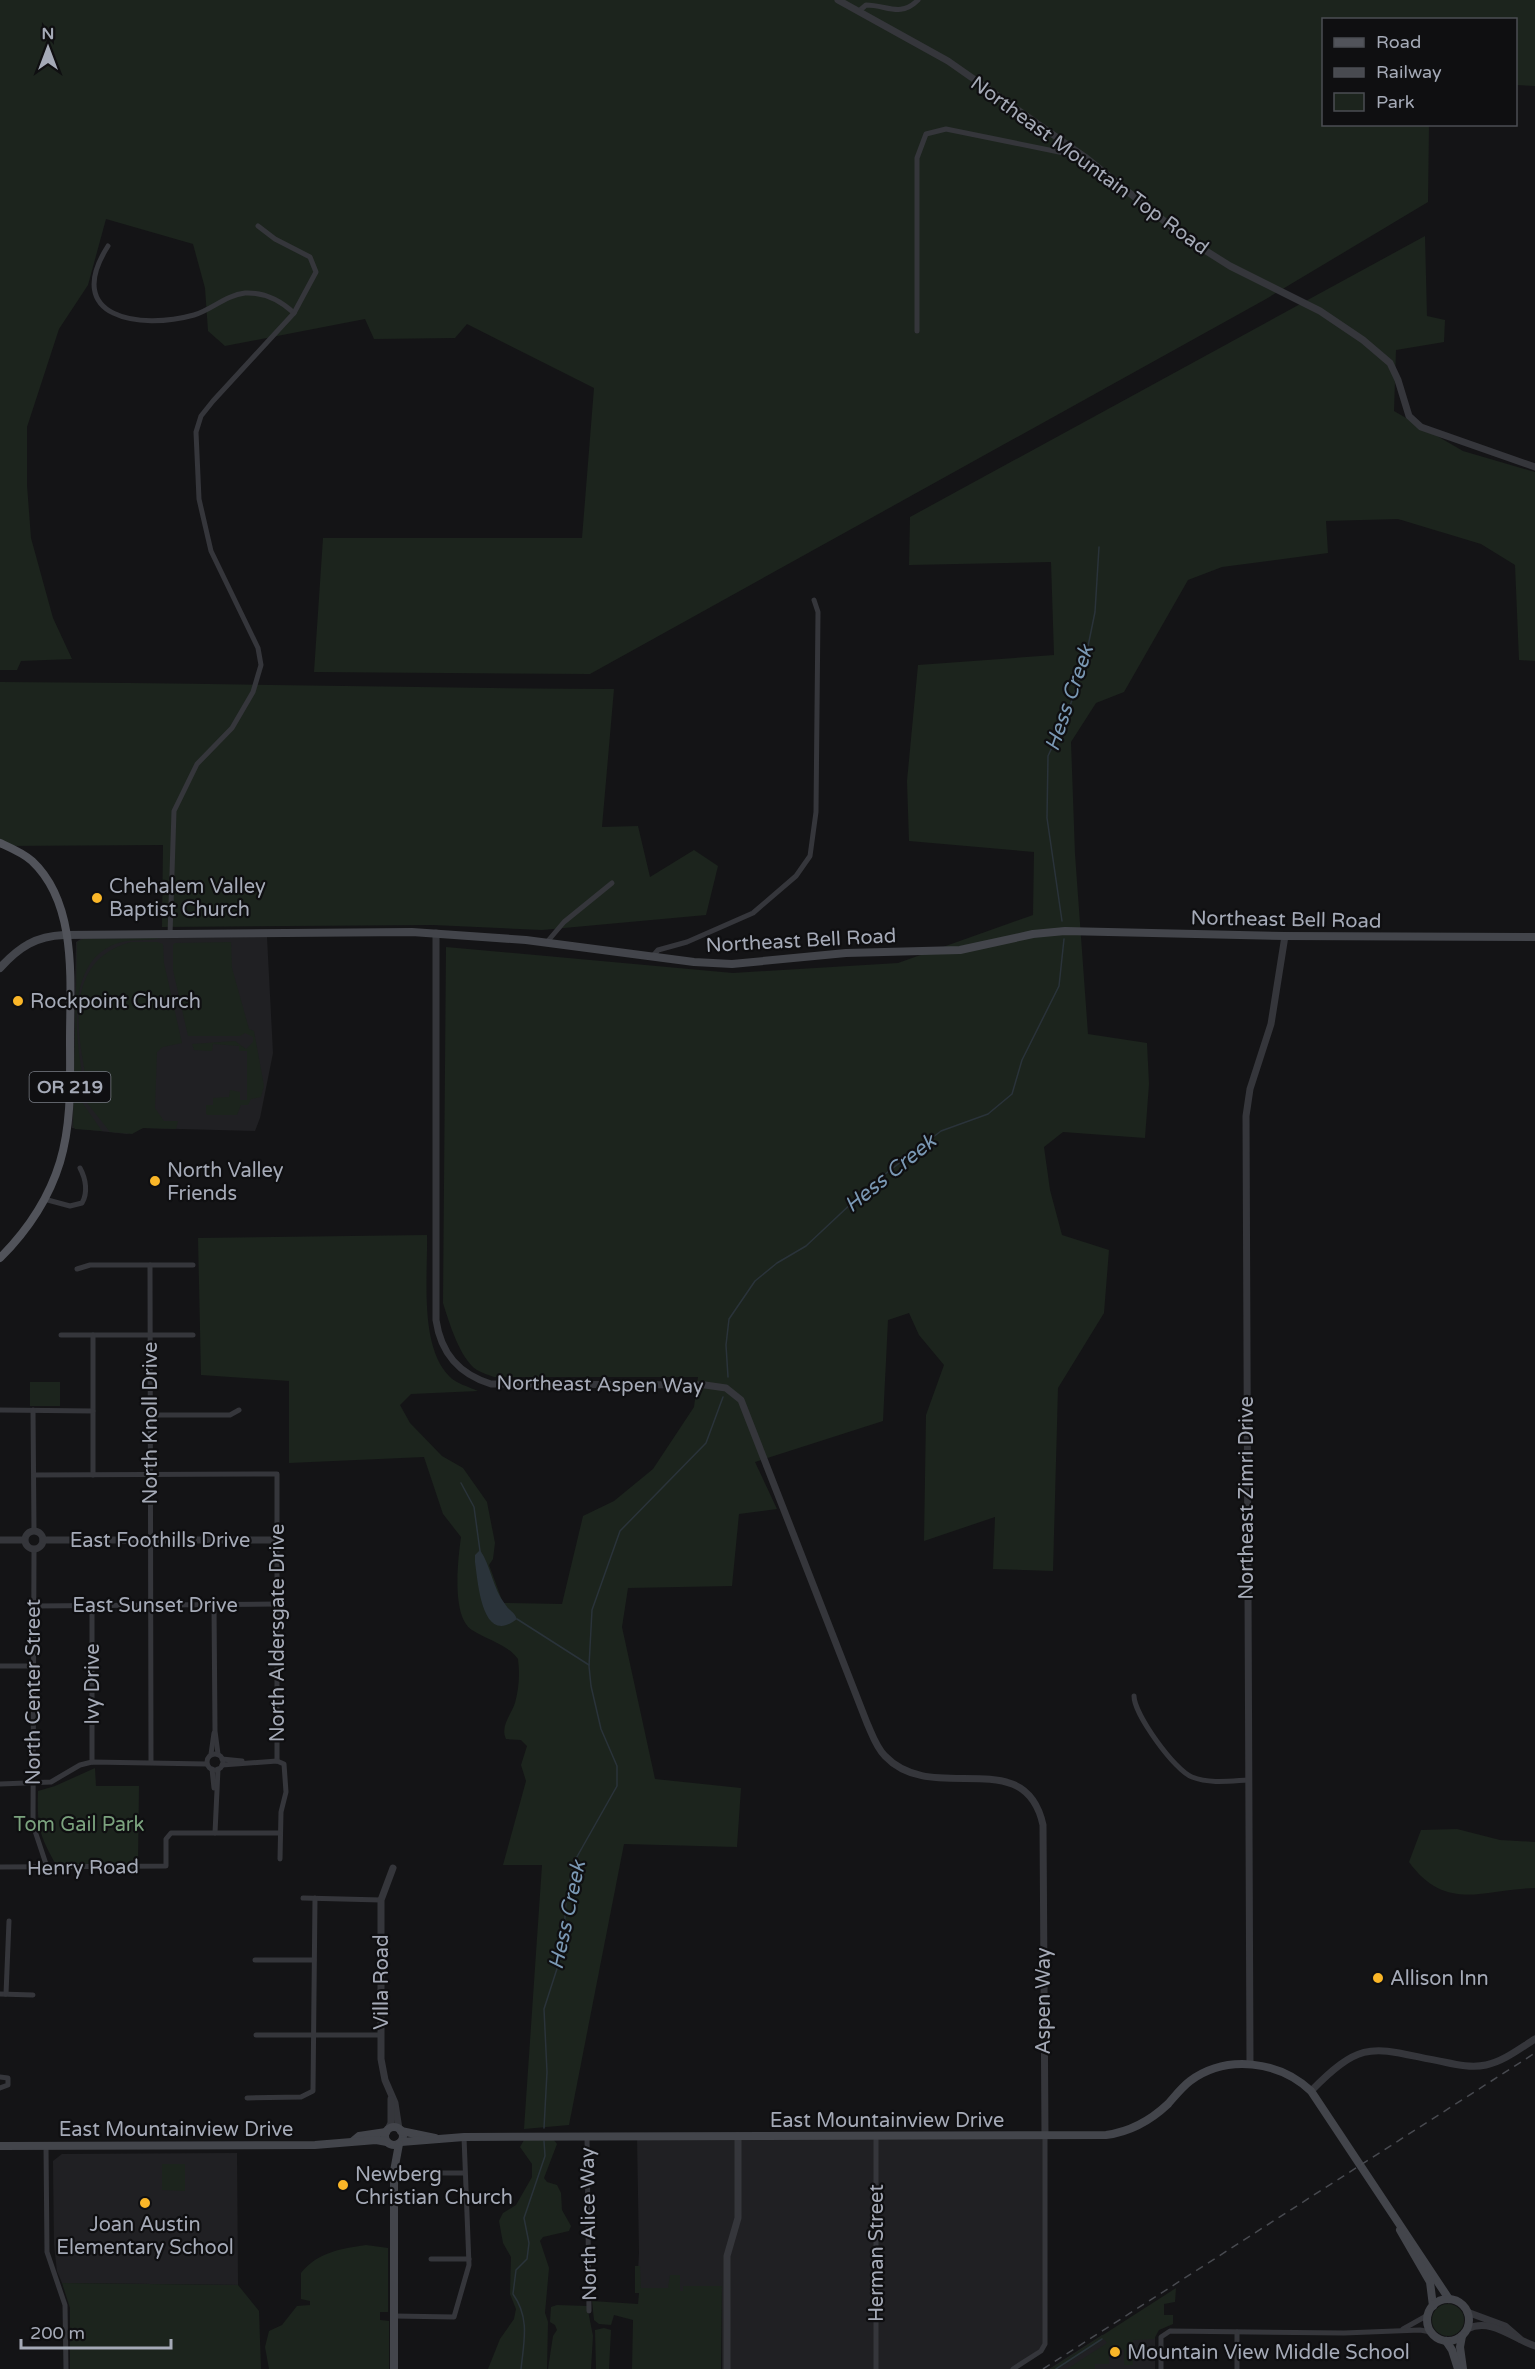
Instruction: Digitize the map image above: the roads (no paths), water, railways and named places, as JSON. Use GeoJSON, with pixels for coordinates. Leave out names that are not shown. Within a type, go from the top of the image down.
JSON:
{"type":"FeatureCollection","features":[{"type":"Feature","properties":{"kind":"main road","name":"OR 219"},"geometry":{"type":"LineString","coordinates":[[0,843],[23,855],[37,866],[51,890],[69,935],[69,1117],[60,1161],[45,1199],[25,1229],[0,1258]]}},
{"type":"Feature","properties":{"kind":"main road","name":"Northeast Bell Road"},"geometry":{"type":"LineString","coordinates":[[0,968],[21,947],[31,941],[47,936],[69,935],[436,933],[547,942],[708,964],[757,963],[846,953],[960,950],[1059,932],[1535,937]]}},
{"type":"Feature","properties":{"kind":"main road","name":"East Mountainview Drive"},"geometry":{"type":"LineString","coordinates":[[0,2146],[315,2145],[352,2141],[400,2143],[464,2137],[1106,2135],[1130,2129],[1161,2110],[1198,2076],[1227,2066],[1250,2064],[1282,2071],[1311,2091]]}},
{"type":"Feature","properties":{"kind":"main road"},"geometry":{"type":"LineString","coordinates":[[1311,2091],[1449,2299]]}},
{"type":"Feature","properties":{"kind":"main road","name":"East Mountainview Drive"},"geometry":{"type":"LineString","coordinates":[[352,2141],[359,2136],[400,2130],[435,2138]]}},
{"type":"Feature","properties":{"kind":"main road"},"geometry":{"type":"LineString","coordinates":[[394,2369],[394,2171],[400,2143],[400,2130]]}},
{"type":"Feature","properties":{"kind":"main road"},"geometry":{"type":"LineString","coordinates":[[387,2131],[394,2171]]}},
{"type":"Feature","properties":{"kind":"main road"},"geometry":{"type":"LineString","coordinates":[[1400,2228],[1402,2237],[1430,2282],[1433,2306],[1428,2316],[1431,2332],[1446,2341],[1452,2350],[1458,2369]]}},
{"type":"Feature","properties":{"kind":"main road"},"geometry":{"type":"LineString","coordinates":[[1433,2306],[1449,2299],[1459,2302],[1467,2312],[1465,2332],[1460,2347],[1463,2369]]}},
{"type":"Feature","properties":{"kind":"main road"},"geometry":{"type":"LineString","coordinates":[[1446,2341],[1465,2332]]}},
{"type":"Feature","properties":{"kind":"street","name":"Northeast Mountain Top Road"},"geometry":{"type":"LineString","coordinates":[[838,0],[934,52],[1073,148],[1184,237],[1230,266],[1320,311],[1363,339],[1390,363],[1409,416],[1421,427],[1535,467]]}},
{"type":"Feature","properties":{"kind":"street"},"geometry":{"type":"LineString","coordinates":[[859,11],[866,4],[896,11],[906,9],[918,0]]}},
{"type":"Feature","properties":{"kind":"street"},"geometry":{"type":"LineString","coordinates":[[916,331],[917,158],[926,134],[946,129],[1064,153],[1073,148]]}},
{"type":"Feature","properties":{"kind":"street"},"geometry":{"type":"LineString","coordinates":[[170,935],[174,810],[197,764],[224,738],[238,719],[257,682],[261,665],[258,648],[208,541],[197,490],[196,432],[201,416],[213,401],[294,313],[316,272],[314,261],[305,253],[275,239],[258,226]]}},
{"type":"Feature","properties":{"kind":"street"},"geometry":{"type":"LineString","coordinates":[[108,246],[95,268],[94,294],[103,307],[120,315],[141,320],[181,318],[205,311],[243,293],[272,297],[294,313]]}},
{"type":"Feature","properties":{"kind":"street"},"geometry":{"type":"LineString","coordinates":[[652,957],[658,951],[687,942],[753,913],[796,876],[810,856],[816,812],[818,608],[814,600]]}},
{"type":"Feature","properties":{"kind":"street"},"geometry":{"type":"LineString","coordinates":[[547,942],[564,922],[612,883]]}},
{"type":"Feature","properties":{"kind":"street","name":"Northeast Aspen Way"},"geometry":{"type":"LineString","coordinates":[[436,933],[436,1320],[446,1354],[464,1372],[491,1384],[705,1385],[726,1388],[734,1393],[746,1407],[873,1736],[884,1755],[901,1769]]}},
{"type":"Feature","properties":{"kind":"street","name":"Northeast Zimri Drive"},"geometry":{"type":"LineString","coordinates":[[1250,2064],[1246,1116],[1250,1089],[1271,1024],[1284,936]]}},
{"type":"Feature","properties":{"kind":"street"},"geometry":{"type":"LineString","coordinates":[[45,1199],[70,1206],[82,1203],[85,1197],[85,1179],[80,1168]]}},
{"type":"Feature","properties":{"kind":"street"},"geometry":{"type":"LineString","coordinates":[[77,1269],[90,1265],[193,1265]]}},
{"type":"Feature","properties":{"kind":"street","name":"North Knoll Drive"},"geometry":{"type":"LineString","coordinates":[[150,1265],[151,1762]]}},
{"type":"Feature","properties":{"kind":"street"},"geometry":{"type":"LineString","coordinates":[[61,1335],[194,1335]]}},
{"type":"Feature","properties":{"kind":"street"},"geometry":{"type":"LineString","coordinates":[[93,1335],[93,1475]]}},
{"type":"Feature","properties":{"kind":"street"},"geometry":{"type":"LineString","coordinates":[[0,1410],[93,1411]]}},
{"type":"Feature","properties":{"kind":"street"},"geometry":{"type":"LineString","coordinates":[[33,1410],[34,1531]]}},
{"type":"Feature","properties":{"kind":"street"},"geometry":{"type":"LineString","coordinates":[[150,1415],[230,1415],[239,1410]]}},
{"type":"Feature","properties":{"kind":"street","name":"North Aldersgate Drive"},"geometry":{"type":"LineString","coordinates":[[150,1475],[277,1474],[277,1761],[284,1764],[286,1770],[286,1792],[281,1812],[280,1859]]}},
{"type":"Feature","properties":{"kind":"street"},"geometry":{"type":"LineString","coordinates":[[34,1475],[150,1475]]}},
{"type":"Feature","properties":{"kind":"street"},"geometry":{"type":"LineString","coordinates":[[34,1531],[41,1535],[43,1540],[41,1546],[34,1550],[26,1546],[24,1540],[26,1535],[34,1531]]}},
{"type":"Feature","properties":{"kind":"street"},"geometry":{"type":"LineString","coordinates":[[0,1540],[24,1540]]}},
{"type":"Feature","properties":{"kind":"street","name":"East Foothills Drive"},"geometry":{"type":"LineString","coordinates":[[43,1540],[277,1540]]}},
{"type":"Feature","properties":{"kind":"street","name":"North Center Street"},"geometry":{"type":"LineString","coordinates":[[34,1550],[32,1784],[34,1836],[46,1867]]}},
{"type":"Feature","properties":{"kind":"street","name":"East Sunset Drive"},"geometry":{"type":"LineString","coordinates":[[34,1606],[277,1604]]}},
{"type":"Feature","properties":{"kind":"street"},"geometry":{"type":"LineString","coordinates":[[214,1605],[215,1833],[280,1833]]}},
{"type":"Feature","properties":{"kind":"street","name":"Ivy Drive"},"geometry":{"type":"LineString","coordinates":[[92,1606],[92,1762]]}},
{"type":"Feature","properties":{"kind":"street"},"geometry":{"type":"LineString","coordinates":[[0,1666],[32,1666]]}},
{"type":"Feature","properties":{"kind":"street"},"geometry":{"type":"LineString","coordinates":[[1134,1696],[1136,1709],[1150,1730],[1186,1774],[1203,1780],[1248,1780]]}},
{"type":"Feature","properties":{"kind":"street"},"geometry":{"type":"LineString","coordinates":[[0,1784],[51,1782],[80,1765],[92,1762],[277,1761]]}},
{"type":"Feature","properties":{"kind":"street","name":"Aspen Way"},"geometry":{"type":"LineString","coordinates":[[901,1769],[928,1778],[1006,1781],[1025,1791],[1040,1814],[1043,1825],[1045,2337]]}},
{"type":"Feature","properties":{"kind":"street","name":"Henry Road"},"geometry":{"type":"LineString","coordinates":[[0,1868],[166,1866],[166,1839],[171,1833],[215,1833]]}},
{"type":"Feature","properties":{"kind":"street","name":"Villa Road"},"geometry":{"type":"LineString","coordinates":[[393,1868],[381,1900],[381,2035],[382,2070],[395,2103],[400,2130]]}},
{"type":"Feature","properties":{"kind":"street"},"geometry":{"type":"LineString","coordinates":[[303,1898],[381,1900]]}},
{"type":"Feature","properties":{"kind":"street"},"geometry":{"type":"LineString","coordinates":[[247,2098],[302,2097],[309,2095],[314,2083],[315,1898]]}},
{"type":"Feature","properties":{"kind":"street"},"geometry":{"type":"LineString","coordinates":[[9,1921],[6,1931],[3,1994],[33,1995]]}},
{"type":"Feature","properties":{"kind":"street"},"geometry":{"type":"LineString","coordinates":[[255,1960],[314,1960]]}},
{"type":"Feature","properties":{"kind":"street"},"geometry":{"type":"LineString","coordinates":[[256,2035],[381,2035]]}},
{"type":"Feature","properties":{"kind":"street"},"geometry":{"type":"LineString","coordinates":[[1311,2091],[1337,2064],[1361,2052],[1381,2050],[1477,2066],[1500,2061],[1535,2039]]}},
{"type":"Feature","properties":{"kind":"street"},"geometry":{"type":"LineString","coordinates":[[0,2077],[8,2078],[9,2081],[8,2085],[0,2088]]}},
{"type":"Feature","properties":{"kind":"street","name":"Villa Road"},"geometry":{"type":"LineString","coordinates":[[387,2131],[391,2123],[392,2097]]}},
{"type":"Feature","properties":{"kind":"street"},"geometry":{"type":"LineString","coordinates":[[727,2369],[727,2256],[738,2218],[738,2136]]}},
{"type":"Feature","properties":{"kind":"street"},"geometry":{"type":"LineString","coordinates":[[394,2316],[454,2317],[469,2259],[464,2137]]}},
{"type":"Feature","properties":{"kind":"street","name":"North Alice Way"},"geometry":{"type":"LineString","coordinates":[[587,2137],[589,2311]]}},
{"type":"Feature","properties":{"kind":"street","name":"Herman Street"},"geometry":{"type":"LineString","coordinates":[[876,2137],[876,2369]]}},
{"type":"Feature","properties":{"kind":"street"},"geometry":{"type":"LineString","coordinates":[[46,2146],[46,2241],[50,2266],[65,2305],[66,2369]]}},
{"type":"Feature","properties":{"kind":"street"},"geometry":{"type":"LineString","coordinates":[[432,2173],[464,2173]]}},
{"type":"Feature","properties":{"kind":"street"},"geometry":{"type":"LineString","coordinates":[[431,2259],[469,2259]]}},
{"type":"Feature","properties":{"kind":"street"},"geometry":{"type":"LineString","coordinates":[[1467,2312],[1504,2326],[1520,2339]]}},
{"type":"Feature","properties":{"kind":"street"},"geometry":{"type":"LineString","coordinates":[[1402,2330],[1428,2316]]}},
{"type":"Feature","properties":{"kind":"street"},"geometry":{"type":"LineString","coordinates":[[1465,2332],[1478,2325],[1490,2326],[1535,2346]]}},
{"type":"Feature","properties":{"kind":"street"},"geometry":{"type":"LineString","coordinates":[[1161,2369],[1160,2340],[1163,2334],[1170,2331],[1402,2330],[1431,2332]]}},
{"type":"Feature","properties":{"kind":"street"},"geometry":{"type":"LineString","coordinates":[[1237,2332],[1237,2369]]}},
{"type":"Feature","properties":{"kind":"street"},"geometry":{"type":"LineString","coordinates":[[1013,2369],[1041,2351],[1045,2337],[1054,2337]]}},
{"type":"Feature","properties":{"kind":"waterway","name":"Hess Creek"},"geometry":{"type":"LineString","coordinates":[[1062,921],[1047,818],[1048,756],[1067,715],[1085,661],[1095,612],[1099,547]]}},
{"type":"Feature","properties":{"kind":"waterway","name":"Hess Creek"},"geometry":{"type":"LineString","coordinates":[[728,1377],[726,1345],[729,1319],[755,1281],[777,1263],[806,1246],[871,1185],[941,1131],[988,1114],[1012,1094],[1022,1060],[1059,986],[1064,939]]}},
{"type":"Feature","properties":{"kind":"waterway","name":"Hess Creek"},"geometry":{"type":"LineString","coordinates":[[544,2128],[547,2072],[544,2009],[563,1950],[566,1900],[574,1862],[617,1786],[617,1766],[601,1729],[591,1686],[589,1666],[592,1610],[620,1531],[706,1443],[723,1397]]}},
{"type":"Feature","properties":{"kind":"waterway"},"geometry":{"type":"LineString","coordinates":[[461,1483],[474,1507],[480,1551]]}},
{"type":"Feature","properties":{"kind":"waterway"},"geometry":{"type":"LineString","coordinates":[[517,1619],[589,1665]]}},
{"type":"Feature","properties":{"kind":"waterway","name":"Hess Creek"},"geometry":{"type":"LineString","coordinates":[[521,2369],[524,2321],[513,2294],[516,2270],[527,2259],[529,2243],[524,2218],[545,2156],[544,2141]]}},
{"type":"Feature","properties":{"kind":"waterway"},"geometry":{"type":"LineString","coordinates":[[1056,2369],[1102,2339]]}},
{"type":"Feature","properties":{"kind":"railway"},"geometry":{"type":"LineString","coordinates":[[1043,2369],[1535,2053]]}},
{"type":"Feature","properties":{"kind":"place","name":"Chehalem Valley Baptist Church"},"geometry":{"type":"Point","coordinates":[97,898]}},
{"type":"Feature","properties":{"kind":"place","name":"Rockpoint Church"},"geometry":{"type":"Point","coordinates":[18,1001]}},
{"type":"Feature","properties":{"kind":"place","name":"North Valley Friends"},"geometry":{"type":"Point","coordinates":[155,1181]}},
{"type":"Feature","properties":{"kind":"place","name":"Allison Inn"},"geometry":{"type":"Point","coordinates":[1378,1978]}},
{"type":"Feature","properties":{"kind":"place","name":"Newberg Christian Church"},"geometry":{"type":"Point","coordinates":[343,2185]}},
{"type":"Feature","properties":{"kind":"place","name":"Joan Austin Elementary School"},"geometry":{"type":"Point","coordinates":[145,2203]}},
{"type":"Feature","properties":{"kind":"place","name":"Mountain View Middle School"},"geometry":{"type":"Point","coordinates":[1115,2352]}},
{"type":"Feature","properties":{"kind":"park label","name":"Tom Gail Park"},"geometry":{"type":"Point","coordinates":[79,1824]}}]}
